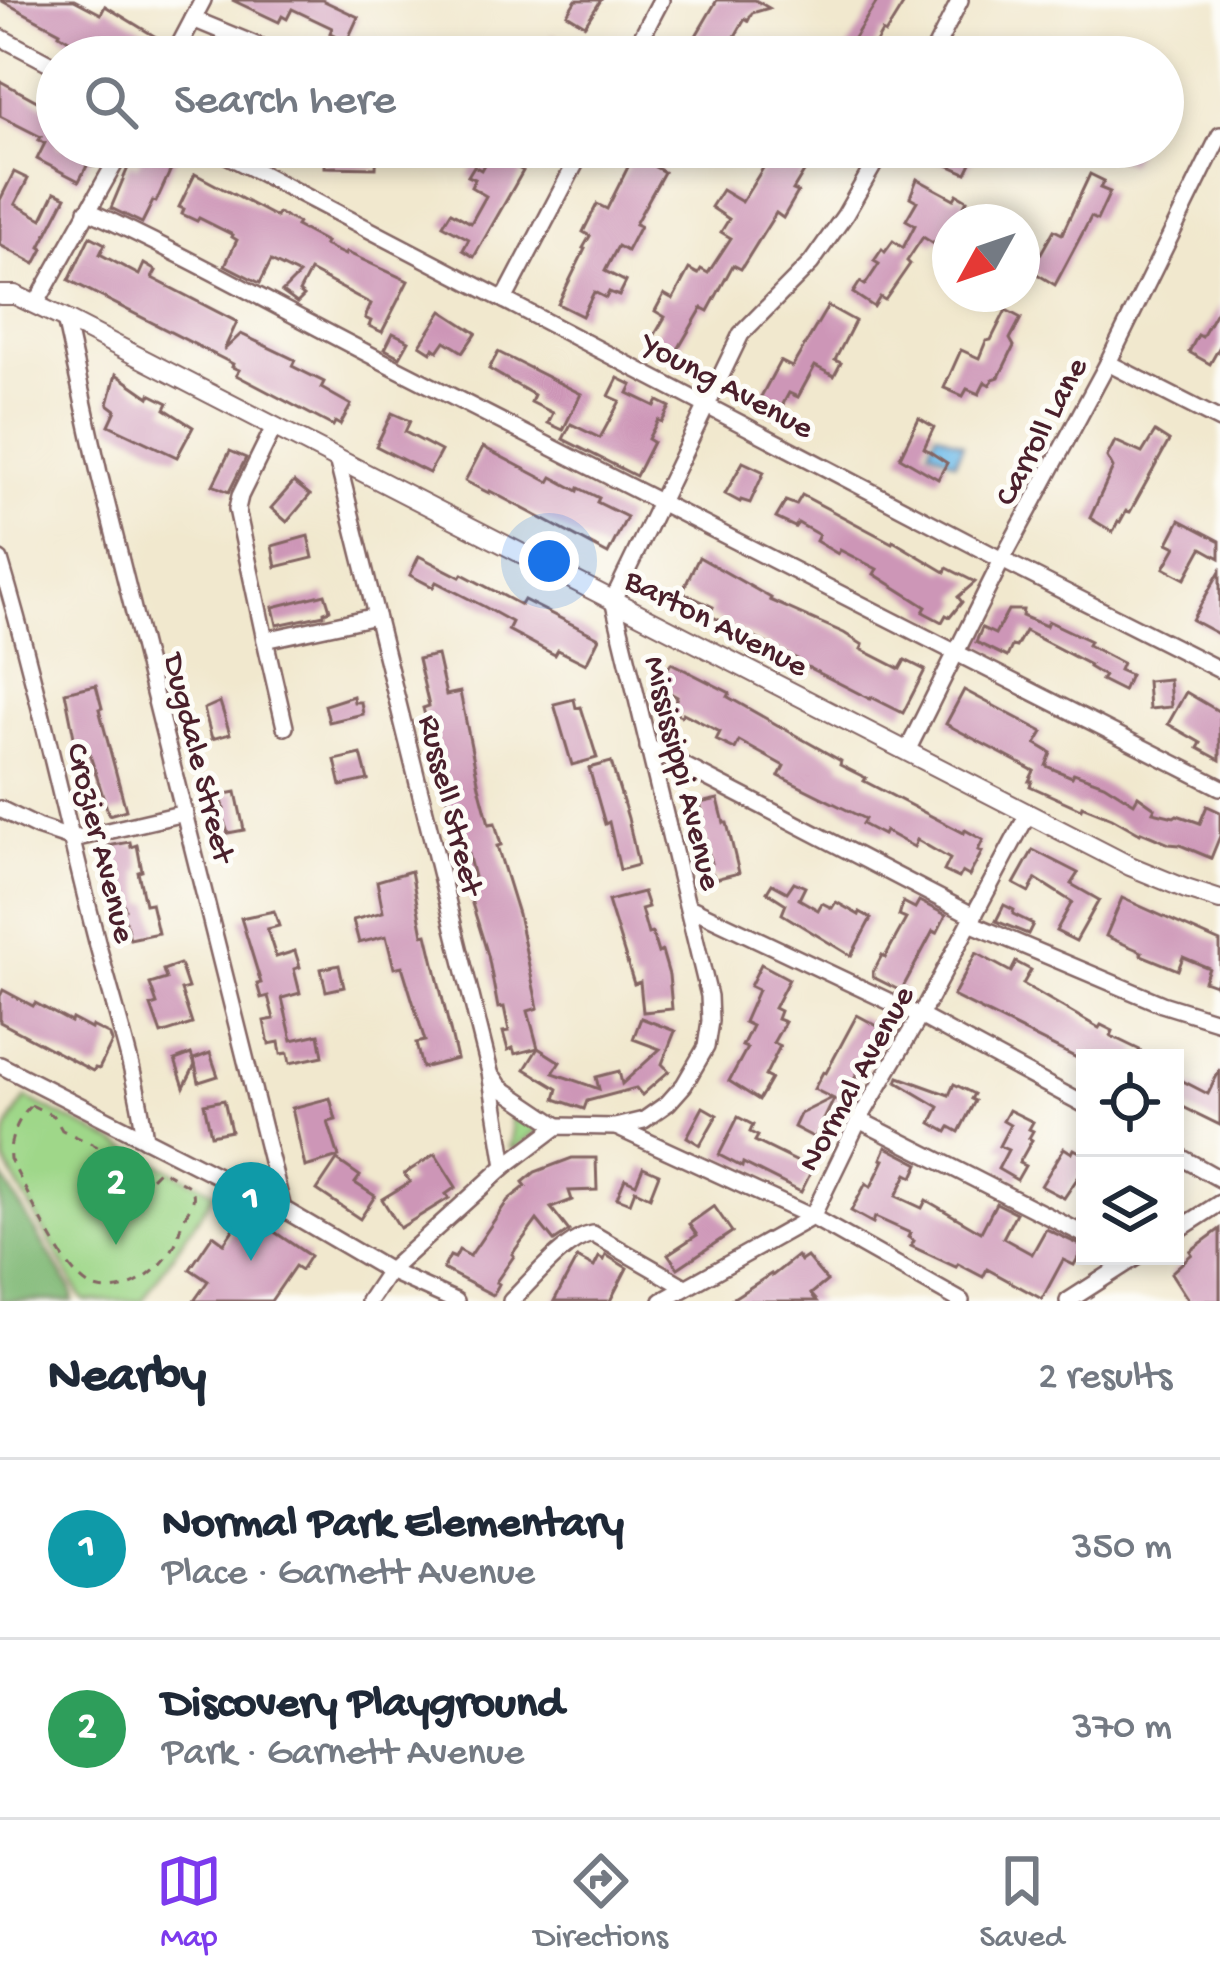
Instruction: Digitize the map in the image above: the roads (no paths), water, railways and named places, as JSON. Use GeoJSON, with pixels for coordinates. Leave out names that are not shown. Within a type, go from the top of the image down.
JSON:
{"type":"FeatureCollection","features":[{"type":"Feature","properties":{"kind":"main road","name":"Barton Avenue"},"geometry":{"type":"LineString","coordinates":[[5,292],[1130,866],[1220,900]]}},
{"type":"Feature","properties":{"kind":"street"},"geometry":{"type":"LineString","coordinates":[[184,36],[203,0]]}},
{"type":"Feature","properties":{"kind":"street"},"geometry":{"type":"LineString","coordinates":[[642,36],[661,0]]}},
{"type":"Feature","properties":{"kind":"street"},"geometry":{"type":"LineString","coordinates":[[942,36],[960,0]]}},
{"type":"Feature","properties":{"kind":"street"},"geometry":{"type":"LineString","coordinates":[[193,19],[234,36]]}},
{"type":"Feature","properties":{"kind":"street"},"geometry":{"type":"LineString","coordinates":[[0,37],[36,56]]}},
{"type":"Feature","properties":{"kind":"street","name":"Carroll Lane"},"geometry":{"type":"LineString","coordinates":[[907,751],[1220,135]]}},
{"type":"Feature","properties":{"kind":"street"},"geometry":{"type":"LineString","coordinates":[[36,304],[112,168]]}},
{"type":"Feature","properties":{"kind":"street","name":"Young Avenue"},"geometry":{"type":"LineString","coordinates":[[251,168],[1220,670]]}},
{"type":"Feature","properties":{"kind":"street"},"geometry":{"type":"LineString","coordinates":[[504,300],[573,168]]}},
{"type":"Feature","properties":{"kind":"street"},"geometry":{"type":"LineString","coordinates":[[613,600],[741,334],[811,263],[872,168]]}},
{"type":"Feature","properties":{"kind":"street"},"geometry":{"type":"LineString","coordinates":[[87,210],[157,241],[390,365],[1220,787]]}},
{"type":"Feature","properties":{"kind":"street","name":"Dugdale Street"},"geometry":{"type":"LineString","coordinates":[[65,319],[99,473],[284,1209]]}},
{"type":"Feature","properties":{"kind":"street"},"geometry":{"type":"LineString","coordinates":[[1108,363],[1220,420]]}},
{"type":"Feature","properties":{"kind":"street"},"geometry":{"type":"LineString","coordinates":[[274,427],[237,509],[285,727]]}},
{"type":"Feature","properties":{"kind":"street","name":"Russell Street"},"geometry":{"type":"LineString","coordinates":[[337,459],[490,1072],[505,1166]]}},
{"type":"Feature","properties":{"kind":"street","name":"Crozier Avenue"},"geometry":{"type":"LineString","coordinates":[[0,560],[140,1100],[145,1139]]}},
{"type":"Feature","properties":{"kind":"street","name":"Mississippi Avenue"},"geometry":{"type":"LineString","coordinates":[[558,1126],[615,1127],[644,1120],[668,1103],[686,1081],[706,1047],[710,1021],[709,996],[613,600]]}},
{"type":"Feature","properties":{"kind":"street"},"geometry":{"type":"LineString","coordinates":[[265,640],[376,616]]}},
{"type":"Feature","properties":{"kind":"street"},"geometry":{"type":"LineString","coordinates":[[648,747],[972,920],[1162,1004],[1220,1022]]}},
{"type":"Feature","properties":{"kind":"street"},"geometry":{"type":"LineString","coordinates":[[0,809],[73,838],[185,813]]}},
{"type":"Feature","properties":{"kind":"street","name":"Normal Avenue"},"geometry":{"type":"LineString","coordinates":[[662,1301],[812,1217],[859,1120],[1028,814]]}},
{"type":"Feature","properties":{"kind":"street"},"geometry":{"type":"LineString","coordinates":[[688,907],[920,1016],[1076,1101]]}},
{"type":"Feature","properties":{"kind":"street"},"geometry":{"type":"LineString","coordinates":[[0,1065],[284,1209],[389,1271],[456,1301]]}},
{"type":"Feature","properties":{"kind":"street"},"geometry":{"type":"LineString","coordinates":[[369,1301],[389,1271],[505,1166],[558,1126],[500,1087],[490,1072]]}},
{"type":"Feature","properties":{"kind":"street"},"geometry":{"type":"LineString","coordinates":[[859,1120],[1076,1230]]}},
{"type":"Feature","properties":{"kind":"street"},"geometry":{"type":"LineString","coordinates":[[615,1127],[812,1217],[961,1301]]}},
{"type":"Feature","properties":{"kind":"street"},"geometry":{"type":"LineString","coordinates":[[1180,1157],[1220,1179]]}},
{"type":"Feature","properties":{"kind":"street"},"geometry":{"type":"LineString","coordinates":[[1184,1226],[1220,1203]]}},
{"type":"Feature","properties":{"kind":"street"},"geometry":{"type":"LineString","coordinates":[[511,1301],[569,1244],[593,1234],[685,1287]]}},
{"type":"Feature","properties":{"kind":"street"},"geometry":{"type":"LineString","coordinates":[[1068,1301],[1117,1265]]}},
{"type":"Feature","properties":{"kind":"water"},"geometry":{"type":"Polygon","coordinates":[[[937,432],[963,444],[955,462],[929,448],[937,432]]]}},
{"type":"Feature","properties":{"kind":"place","name":"Discovery Playground"},"geometry":{"type":"Point","coordinates":[116,1245]}},
{"type":"Feature","properties":{"kind":"place","name":"Normal Park Elementary"},"geometry":{"type":"Point","coordinates":[251,1261]}}]}
